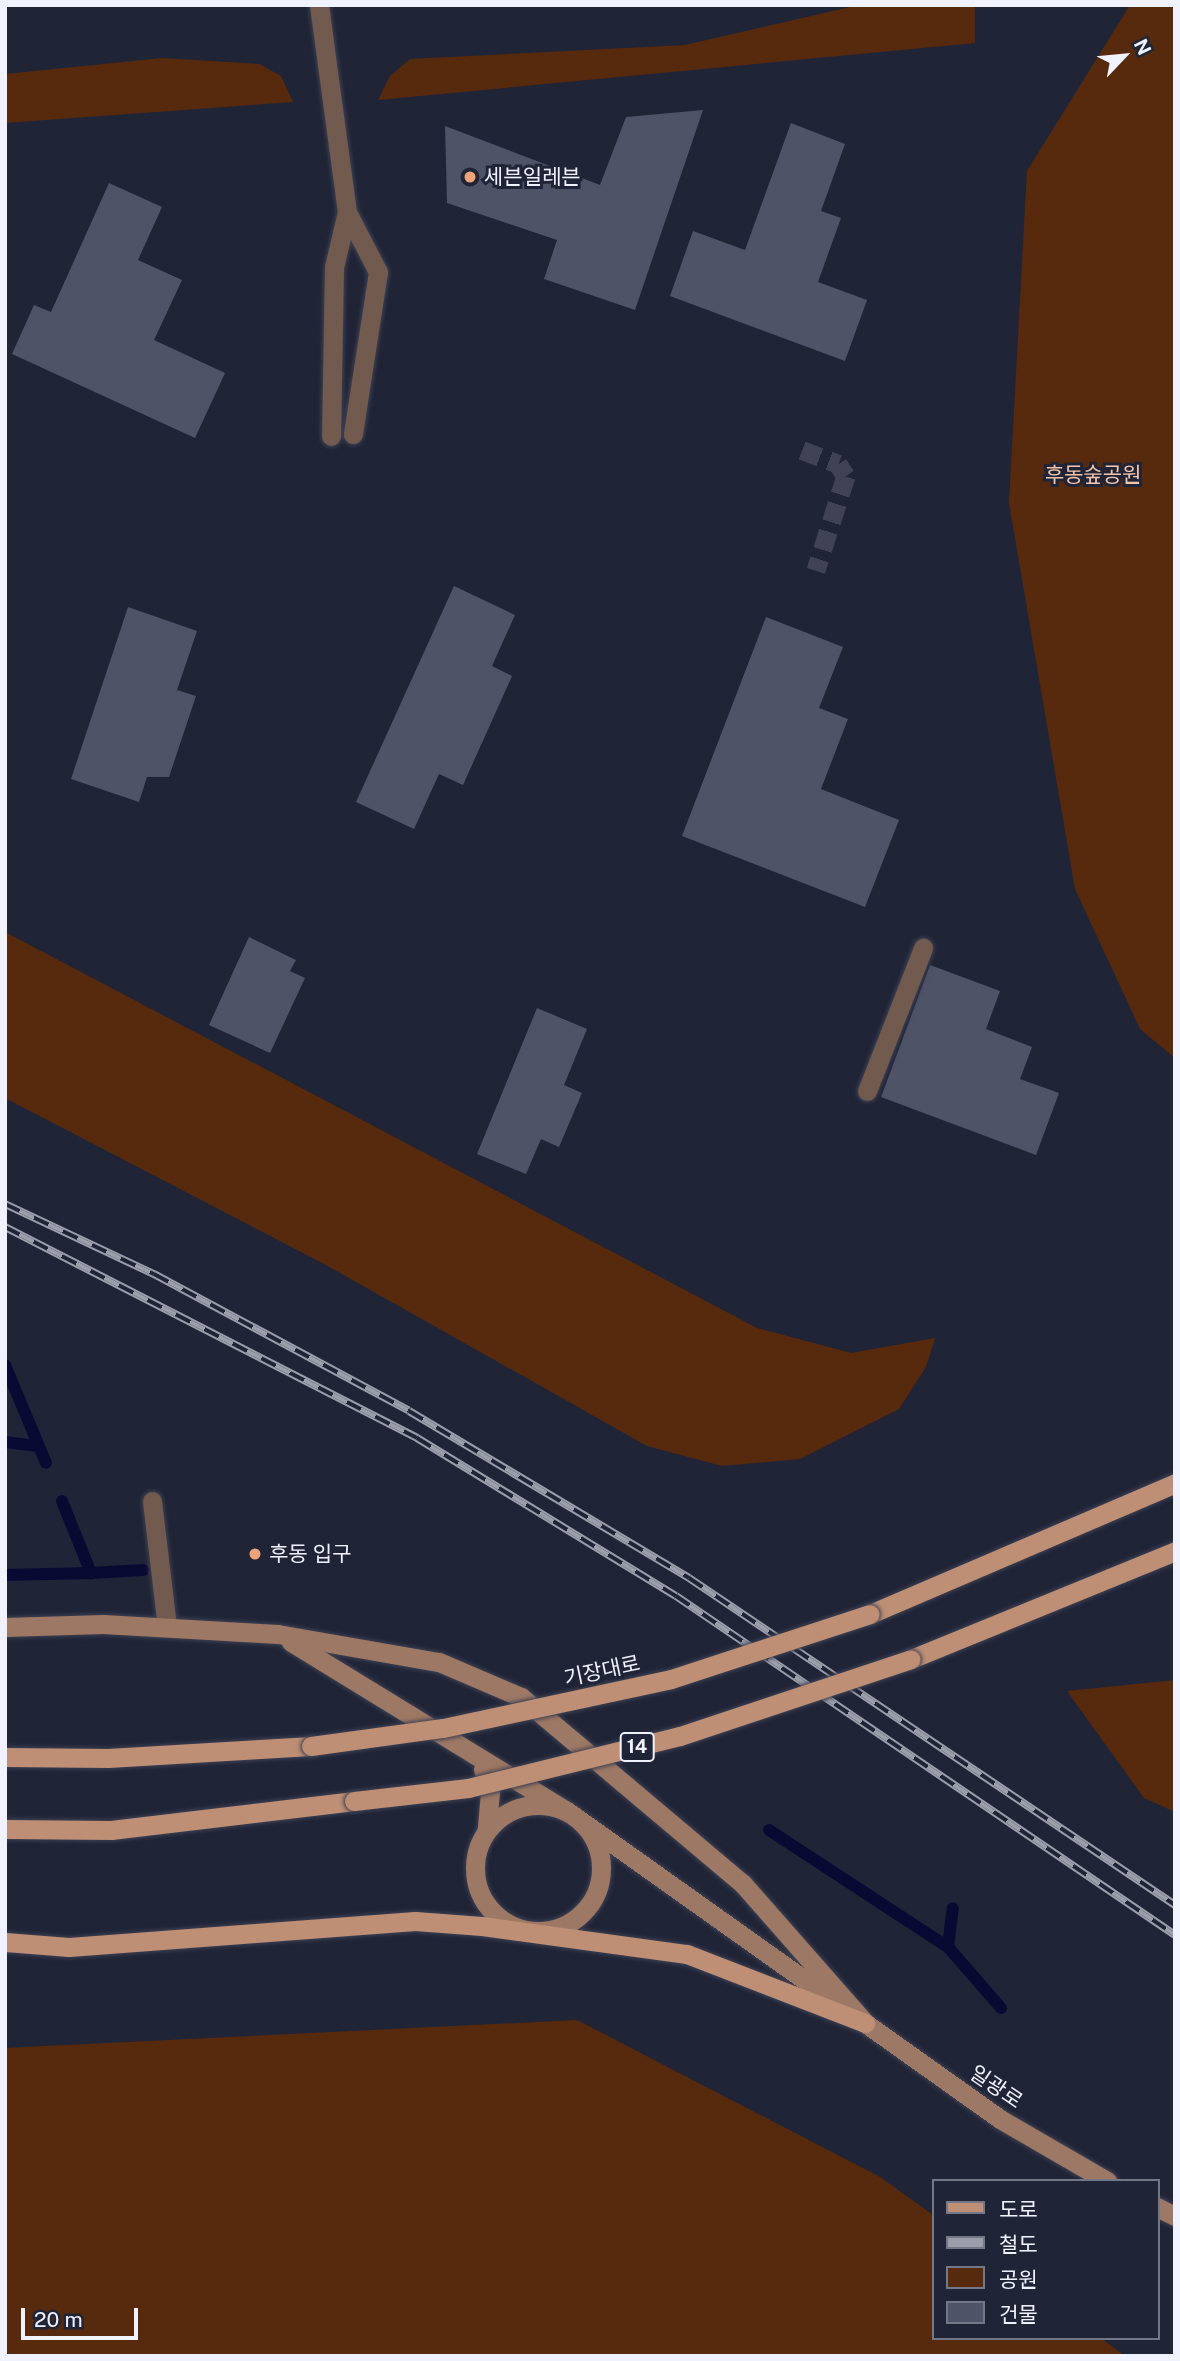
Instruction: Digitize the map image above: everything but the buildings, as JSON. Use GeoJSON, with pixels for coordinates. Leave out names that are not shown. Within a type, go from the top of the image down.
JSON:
{"type":"FeatureCollection","features":[{"type":"Feature","properties":{"kind":"main road","name":"기장대로"},"geometry":{"type":"LineString","coordinates":[[5,1757],[108,1758],[311,1746],[443,1728],[671,1679],[870,1614],[1175,1483]]}},
{"type":"Feature","properties":{"kind":"main road","name":"14"},"geometry":{"type":"LineString","coordinates":[[5,1829],[111,1830],[468,1788],[680,1736],[911,1659],[1175,1551]]}},
{"type":"Feature","properties":{"kind":"main road"},"geometry":{"type":"LineString","coordinates":[[5,1627],[167,1626],[278,1634],[439,1662],[521,1696],[743,1884],[865,2023]]}},
{"type":"Feature","properties":{"kind":"main road"},"geometry":{"type":"LineString","coordinates":[[278,1634],[567,1811],[865,2023]]}},
{"type":"Feature","properties":{"kind":"main road"},"geometry":{"type":"LineString","coordinates":[[478,1755],[490,1792],[487,1830],[477,1849],[477,1886],[496,1916],[529,1931],[566,1926],[587,1908],[600,1883],[596,1843],[567,1811],[523,1806],[487,1830]]}},
{"type":"Feature","properties":{"kind":"main road"},"geometry":{"type":"LineString","coordinates":[[5,1942],[69,1947],[415,1922],[529,1931],[687,1954],[865,2023]]}},
{"type":"Feature","properties":{"kind":"main road","name":"일광로"},"geometry":{"type":"LineString","coordinates":[[865,2023],[1000,2119],[1104,2179]]}},
{"type":"Feature","properties":{"kind":"main road"},"geometry":{"type":"LineString","coordinates":[[1159,2208],[1175,2216]]}},
{"type":"Feature","properties":{"kind":"street"},"geometry":{"type":"LineString","coordinates":[[319,5],[347,212],[378,272],[353,434]]}},
{"type":"Feature","properties":{"kind":"street"},"geometry":{"type":"LineString","coordinates":[[331,436],[334,267],[347,212]]}},
{"type":"Feature","properties":{"kind":"street"},"geometry":{"type":"LineString","coordinates":[[867,1091],[923,948]]}},
{"type":"Feature","properties":{"kind":"street"},"geometry":{"type":"LineString","coordinates":[[152,1501],[167,1626]]}},
{"type":"Feature","properties":{"kind":"green space"},"geometry":{"type":"Polygon","coordinates":[[[859,5],[975,5],[975,43],[378,100],[390,76],[410,59],[685,45],[859,5]]]}},
{"type":"Feature","properties":{"kind":"green space","name":"후동숲공원"},"geometry":{"type":"Polygon","coordinates":[[[1130,5],[1175,5],[1175,1058],[1140,1029],[1075,889],[1009,503],[1027,171],[1130,5]]]}},
{"type":"Feature","properties":{"kind":"green space"},"geometry":{"type":"Polygon","coordinates":[[[162,58],[259,64],[281,76],[293,102],[5,123],[5,74],[162,58]]]}},
{"type":"Feature","properties":{"kind":"green space"},"geometry":{"type":"Polygon","coordinates":[[[5,932],[757,1328],[851,1353],[935,1338],[926,1367],[899,1409],[800,1459],[722,1466],[647,1446],[326,1265],[5,1098],[5,932]]]}},
{"type":"Feature","properties":{"kind":"green space"},"geometry":{"type":"Polygon","coordinates":[[[1175,1680],[1175,1812],[1144,1798],[1067,1691],[1175,1680]]]}},
{"type":"Feature","properties":{"kind":"green space"},"geometry":{"type":"Polygon","coordinates":[[[577,2020],[880,2177],[932,2214],[932,2340],[1104,2340],[1125,2356],[5,2356],[5,2048],[577,2020]]]}},
{"type":"Feature","properties":{"kind":"waterway"},"geometry":{"type":"LineString","coordinates":[[5,1365],[46,1463]]}},
{"type":"Feature","properties":{"kind":"waterway"},"geometry":{"type":"LineString","coordinates":[[5,1442],[39,1446]]}},
{"type":"Feature","properties":{"kind":"waterway"},"geometry":{"type":"LineString","coordinates":[[62,1501],[91,1573],[143,1570]]}},
{"type":"Feature","properties":{"kind":"waterway"},"geometry":{"type":"LineString","coordinates":[[5,1575],[91,1573]]}},
{"type":"Feature","properties":{"kind":"waterway"},"geometry":{"type":"LineString","coordinates":[[769,1830],[948,1947],[1001,2008]]}},
{"type":"Feature","properties":{"kind":"waterway"},"geometry":{"type":"LineString","coordinates":[[948,1947],[953,1908]]}},
{"type":"Feature","properties":{"kind":"tunnel"},"geometry":{"type":"LineString","coordinates":[[802,450],[838,464],[846,476],[816,570]]}},
{"type":"Feature","properties":{"kind":"railway"},"geometry":{"type":"LineString","coordinates":[[5,1204],[154,1274],[409,1411],[689,1578],[1175,1905]]}},
{"type":"Feature","properties":{"kind":"railway"},"geometry":{"type":"LineString","coordinates":[[5,1227],[417,1438],[676,1596],[1175,1935]]}},
{"type":"Feature","properties":{"kind":"place","name":"세븐일레븐"},"geometry":{"type":"Point","coordinates":[470,177]}},
{"type":"Feature","properties":{"kind":"place","name":"후동 입구"},"geometry":{"type":"Point","coordinates":[255,1554]}}]}
